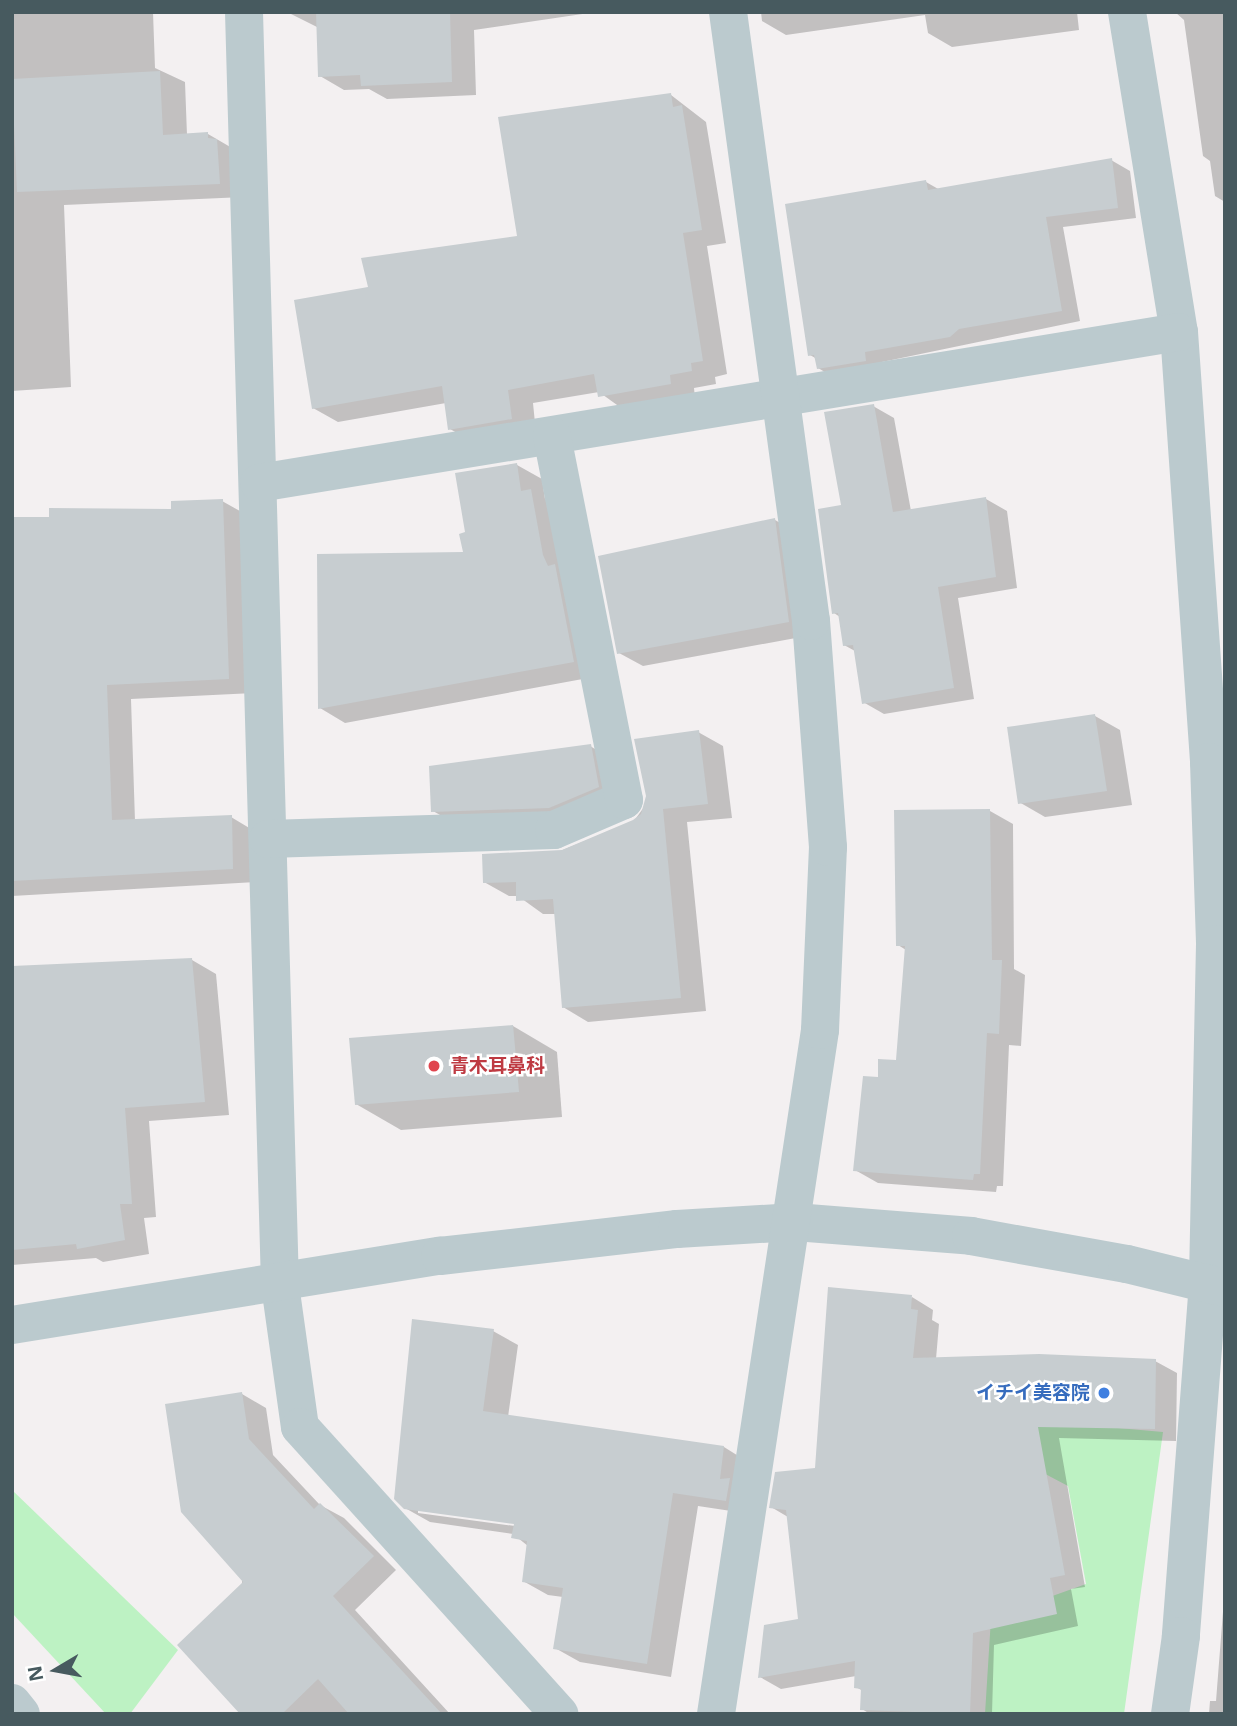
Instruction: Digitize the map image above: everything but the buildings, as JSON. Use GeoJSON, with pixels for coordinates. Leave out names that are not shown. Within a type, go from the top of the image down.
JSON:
{"type":"FeatureCollection","features":[{"type":"Feature","properties":{"kind":"street"},"geometry":{"type":"LineString","coordinates":[[244,12],[280,1285],[300,1427],[559,1714]]}},
{"type":"Feature","properties":{"kind":"street"},"geometry":{"type":"LineString","coordinates":[[716,1714],[794,1222],[820,1030],[828,847],[811,621],[728,12]]}},
{"type":"Feature","properties":{"kind":"street"},"geometry":{"type":"LineString","coordinates":[[1127,12],[1210,534],[1209,762],[1220,944],[1217,1286],[1181,1636],[1170,1714]]}},
{"type":"Feature","properties":{"kind":"street"},"geometry":{"type":"LineString","coordinates":[[259,483],[1179,332]]}},
{"type":"Feature","properties":{"kind":"street"},"geometry":{"type":"LineString","coordinates":[[268,839],[554,830],[624,800],[552,436]]}},
{"type":"Feature","properties":{"kind":"street"},"geometry":{"type":"LineString","coordinates":[[12,1325],[280,1285],[440,1256],[677,1229],[794,1222],[971,1236],[1217,1286]]}},
{"type":"Feature","properties":{"kind":"street"},"geometry":{"type":"LineString","coordinates":[[12,1703],[21,1714]]}},
{"type":"Feature","properties":{"kind":"green space"},"geometry":{"type":"Polygon","coordinates":[[[1036,1407],[1062,1417],[1118,1428],[1163,1432],[1124,1714],[985,1714],[991,1618],[1086,1584],[1068,1486],[1032,1467],[1036,1407]]]}},
{"type":"Feature","properties":{"kind":"green space"},"geometry":{"type":"Polygon","coordinates":[[[12,1490],[178,1650],[130,1714],[106,1714],[12,1613],[12,1490]]]}},
{"type":"Feature","properties":{"kind":"place","name":"青木耳鼻科"},"geometry":{"type":"Point","coordinates":[434,1066]}},
{"type":"Feature","properties":{"kind":"place","name":"イチイ美容院"},"geometry":{"type":"Point","coordinates":[1104,1393]}}]}
